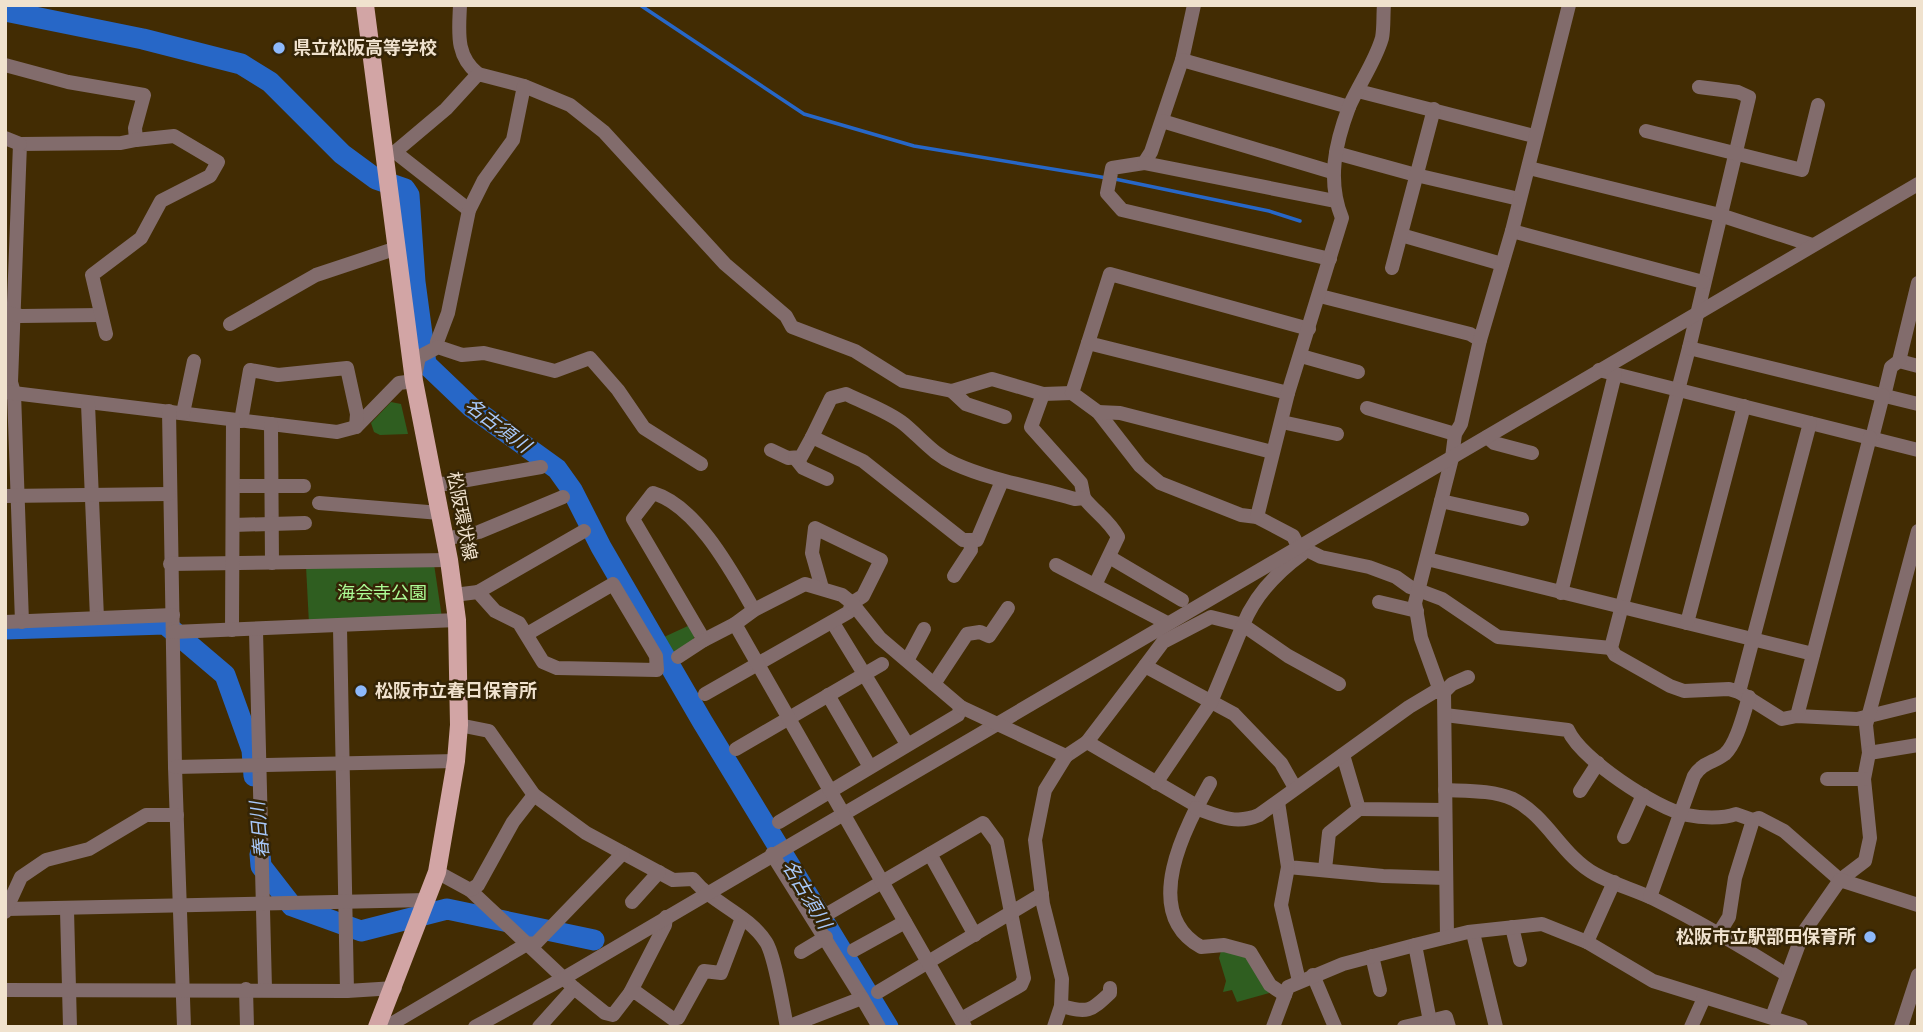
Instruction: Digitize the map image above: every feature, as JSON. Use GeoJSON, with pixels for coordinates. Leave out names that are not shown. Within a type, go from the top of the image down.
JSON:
{"type":"FeatureCollection","features":[{"type":"Feature","properties":{"kind":"main road","name":"松阪環状線"},"geometry":{"type":"LineString","coordinates":[[365,5],[387,155],[394,248],[414,381],[450,560],[457,620],[459,725],[456,761],[437,872],[395,988],[385,1025]]}},
{"type":"Feature","properties":{"kind":"street"},"geometry":{"type":"LineString","coordinates":[[460,5],[460,50],[469,66],[478,74],[524,86],[570,105],[604,132],[664,201],[705,240],[725,264],[786,316],[792,327],[855,351],[903,381],[952,391],[992,379],[1042,394],[1072,393],[1098,412],[1140,466],[1160,483],[1241,515],[1257,517],[1293,536],[1302,554],[1271,580],[1243,625],[1211,702],[1156,783]]}},
{"type":"Feature","properties":{"kind":"street"},"geometry":{"type":"LineString","coordinates":[[1144,163],[1162,121],[1182,60],[1194,5]]}},
{"type":"Feature","properties":{"kind":"street"},"geometry":{"type":"LineString","coordinates":[[1257,517],[1288,393],[1342,218],[1335,201],[1332,172],[1336,153],[1349,107],[1382,38],[1384,5]]}},
{"type":"Feature","properties":{"kind":"street"},"geometry":{"type":"LineString","coordinates":[[1447,937],[1444,692],[1438,685],[1421,638],[1417,588],[1427,559],[1452,458],[1455,434],[1461,424],[1480,340],[1529,168],[1534,136],[1569,5]]}},
{"type":"Feature","properties":{"kind":"street"},"geometry":{"type":"LineString","coordinates":[[1182,60],[1349,107]]}},
{"type":"Feature","properties":{"kind":"street"},"geometry":{"type":"LineString","coordinates":[[5,65],[68,82],[144,95],[135,128],[136,140]]}},
{"type":"Feature","properties":{"kind":"street"},"geometry":{"type":"LineString","coordinates":[[469,210],[387,155],[446,109],[478,74]]}},
{"type":"Feature","properties":{"kind":"street"},"geometry":{"type":"LineString","coordinates":[[438,347],[437,342],[448,313],[469,210],[484,180],[513,140],[524,86]]}},
{"type":"Feature","properties":{"kind":"street"},"geometry":{"type":"LineString","coordinates":[[1699,87],[1738,92],[1749,97],[1689,348],[1611,648],[1615,655],[1670,686],[1700,692],[1721,689],[1744,694],[1782,719],[1797,716],[1847,720],[1918,704]]}},
{"type":"Feature","properties":{"kind":"street"},"geometry":{"type":"LineString","coordinates":[[1358,90],[1534,136]]}},
{"type":"Feature","properties":{"kind":"street"},"geometry":{"type":"LineString","coordinates":[[1646,131],[1802,170],[1818,105]]}},
{"type":"Feature","properties":{"kind":"street"},"geometry":{"type":"LineString","coordinates":[[1392,268],[1434,109]]}},
{"type":"Feature","properties":{"kind":"street"},"geometry":{"type":"LineString","coordinates":[[1162,121],[1332,172]]}},
{"type":"Feature","properties":{"kind":"street"},"geometry":{"type":"LineString","coordinates":[[5,138],[20,144],[121,143],[174,135],[218,162],[210,176],[161,201],[141,238],[92,275],[106,334]]}},
{"type":"Feature","properties":{"kind":"street"},"geometry":{"type":"LineString","coordinates":[[20,144],[11,234],[8,351],[11,382],[12,496],[22,622]]}},
{"type":"Feature","properties":{"kind":"street"},"geometry":{"type":"LineString","coordinates":[[1336,153],[1416,176],[1519,199]]}},
{"type":"Feature","properties":{"kind":"street"},"geometry":{"type":"LineString","coordinates":[[1330,259],[1122,210],[1107,193],[1112,168],[1144,163],[1335,201]]}},
{"type":"Feature","properties":{"kind":"street"},"geometry":{"type":"LineString","coordinates":[[1529,168],[1720,215],[1812,245]]}},
{"type":"Feature","properties":{"kind":"street"},"geometry":{"type":"LineString","coordinates":[[475,1027],[569,983],[704,893],[1918,184]]}},
{"type":"Feature","properties":{"kind":"street"},"geometry":{"type":"LineString","coordinates":[[1512,231],[1703,282]]}},
{"type":"Feature","properties":{"kind":"street"},"geometry":{"type":"LineString","coordinates":[[1401,235],[1502,264]]}},
{"type":"Feature","properties":{"kind":"street"},"geometry":{"type":"LineString","coordinates":[[230,324],[316,275],[394,248]]}},
{"type":"Feature","properties":{"kind":"street"},"geometry":{"type":"LineString","coordinates":[[1072,393],[1110,274],[1309,329]]}},
{"type":"Feature","properties":{"kind":"street"},"geometry":{"type":"LineString","coordinates":[[1797,716],[1871,438],[1891,367],[1899,360],[1918,283]]}},
{"type":"Feature","properties":{"kind":"street"},"geometry":{"type":"LineString","coordinates":[[1320,296],[1470,334],[1480,340]]}},
{"type":"Feature","properties":{"kind":"street"},"geometry":{"type":"LineString","coordinates":[[9,313],[21,316],[100,315]]}},
{"type":"Feature","properties":{"kind":"street"},"geometry":{"type":"LineString","coordinates":[[1088,343],[1288,393]]}},
{"type":"Feature","properties":{"kind":"street"},"geometry":{"type":"LineString","coordinates":[[10,392],[88,404],[337,432],[356,427],[399,383],[414,381],[419,357],[438,347],[462,355],[484,353],[555,370],[590,358],[618,390],[644,428],[701,464]]}},
{"type":"Feature","properties":{"kind":"street"},"geometry":{"type":"LineString","coordinates":[[1689,348],[1918,404]]}},
{"type":"Feature","properties":{"kind":"street"},"geometry":{"type":"LineString","coordinates":[[1301,356],[1359,372]]}},
{"type":"Feature","properties":{"kind":"street"},"geometry":{"type":"LineString","coordinates":[[1899,360],[1918,366]]}},
{"type":"Feature","properties":{"kind":"street"},"geometry":{"type":"LineString","coordinates":[[184,1027],[175,767],[170,494],[176,412],[194,361]]}},
{"type":"Feature","properties":{"kind":"street"},"geometry":{"type":"LineString","coordinates":[[232,630],[233,486],[237,420],[250,370],[278,375],[347,368],[357,414],[356,427]]}},
{"type":"Feature","properties":{"kind":"street"},"geometry":{"type":"LineString","coordinates":[[1599,370],[1918,450]]}},
{"type":"Feature","properties":{"kind":"street"},"geometry":{"type":"LineString","coordinates":[[1561,593],[1615,374]]}},
{"type":"Feature","properties":{"kind":"street"},"geometry":{"type":"LineString","coordinates":[[952,391],[966,404],[1005,417]]}},
{"type":"Feature","properties":{"kind":"street"},"geometry":{"type":"LineString","coordinates":[[771,450],[795,458],[801,457],[831,398],[846,394],[902,422],[933,452],[955,465],[1002,481],[1015,482],[1074,499],[1084,498]]}},
{"type":"Feature","properties":{"kind":"street"},"geometry":{"type":"LineString","coordinates":[[1042,394],[1031,427],[1081,483],[1084,498],[1098,516],[1111,524],[1118,537],[1111,558],[1095,585]]}},
{"type":"Feature","properties":{"kind":"street"},"geometry":{"type":"LineString","coordinates":[[88,404],[94,495],[97,618]]}},
{"type":"Feature","properties":{"kind":"street"},"geometry":{"type":"LineString","coordinates":[[1687,624],[1744,405]]}},
{"type":"Feature","properties":{"kind":"street"},"geometry":{"type":"LineString","coordinates":[[1367,408],[1455,434]]}},
{"type":"Feature","properties":{"kind":"street"},"geometry":{"type":"LineString","coordinates":[[1098,412],[1120,414],[1272,452]]}},
{"type":"Feature","properties":{"kind":"street"},"geometry":{"type":"LineString","coordinates":[[1282,422],[1337,434]]}},
{"type":"Feature","properties":{"kind":"street"},"geometry":{"type":"LineString","coordinates":[[1650,897],[1701,764],[1724,754],[1730,747],[1744,694],[1752,639],[1810,423]]}},
{"type":"Feature","properties":{"kind":"street"},"geometry":{"type":"LineString","coordinates":[[271,424],[272,563]]}},
{"type":"Feature","properties":{"kind":"street"},"geometry":{"type":"LineString","coordinates":[[812,437],[863,461],[963,540],[976,540],[1002,481]]}},
{"type":"Feature","properties":{"kind":"street"},"geometry":{"type":"LineString","coordinates":[[1488,437],[1494,443],[1532,453]]}},
{"type":"Feature","properties":{"kind":"street"},"geometry":{"type":"LineString","coordinates":[[795,458],[803,468],[827,479]]}},
{"type":"Feature","properties":{"kind":"street"},"geometry":{"type":"LineString","coordinates":[[434,483],[445,484],[541,467]]}},
{"type":"Feature","properties":{"kind":"street"},"geometry":{"type":"LineString","coordinates":[[233,486],[304,486]]}},
{"type":"Feature","properties":{"kind":"street"},"geometry":{"type":"LineString","coordinates":[[704,640],[633,519],[653,493],[665,496],[712,540],[754,610]]}},
{"type":"Feature","properties":{"kind":"street"},"geometry":{"type":"LineString","coordinates":[[12,496],[170,494]]}},
{"type":"Feature","properties":{"kind":"street"},"geometry":{"type":"LineString","coordinates":[[445,539],[479,532],[563,497]]}},
{"type":"Feature","properties":{"kind":"street"},"geometry":{"type":"LineString","coordinates":[[1441,501],[1522,519]]}},
{"type":"Feature","properties":{"kind":"street"},"geometry":{"type":"LineString","coordinates":[[319,503],[440,513]]}},
{"type":"Feature","properties":{"kind":"street"},"geometry":{"type":"LineString","coordinates":[[233,525],[305,523]]}},
{"type":"Feature","properties":{"kind":"street"},"geometry":{"type":"LineString","coordinates":[[705,694],[849,612],[852,603],[863,596],[881,560],[815,528],[812,553],[822,588]]}},
{"type":"Feature","properties":{"kind":"street"},"geometry":{"type":"LineString","coordinates":[[454,595],[478,592],[584,531]]}},
{"type":"Feature","properties":{"kind":"street"},"geometry":{"type":"LineString","coordinates":[[1772,1017],[1803,933],[1840,880],[1867,856],[1870,825],[1864,779],[1869,753],[1866,725],[1918,531]]}},
{"type":"Feature","properties":{"kind":"street"},"geometry":{"type":"LineString","coordinates":[[954,576],[971,550],[970,540]]}},
{"type":"Feature","properties":{"kind":"street"},"geometry":{"type":"LineString","coordinates":[[1299,546],[1331,560],[1369,567],[1442,598],[1498,637],[1611,648]]}},
{"type":"Feature","properties":{"kind":"street"},"geometry":{"type":"LineString","coordinates":[[1111,558],[1182,600]]}},
{"type":"Feature","properties":{"kind":"street"},"geometry":{"type":"LineString","coordinates":[[1427,559],[1813,654]]}},
{"type":"Feature","properties":{"kind":"street"},"geometry":{"type":"LineString","coordinates":[[170,564],[450,560]]}},
{"type":"Feature","properties":{"kind":"street"},"geometry":{"type":"LineString","coordinates":[[1056,565],[1167,623]]}},
{"type":"Feature","properties":{"kind":"street"},"geometry":{"type":"LineString","coordinates":[[478,592],[495,611],[519,623],[543,662],[557,668],[657,670],[656,656],[613,584],[527,634]]}},
{"type":"Feature","properties":{"kind":"street"},"geometry":{"type":"LineString","coordinates":[[678,657],[754,610],[805,584],[822,588],[852,603],[880,638],[908,659],[961,707],[1066,756]]}},
{"type":"Feature","properties":{"kind":"street"},"geometry":{"type":"LineString","coordinates":[[1379,602],[1417,611]]}},
{"type":"Feature","properties":{"kind":"street"},"geometry":{"type":"LineString","coordinates":[[934,684],[967,634],[980,632],[989,636],[1008,608]]}},
{"type":"Feature","properties":{"kind":"street"},"geometry":{"type":"LineString","coordinates":[[5,622],[173,615]]}},
{"type":"Feature","properties":{"kind":"street"},"geometry":{"type":"LineString","coordinates":[[1055,1027],[1061,1006],[1062,979],[1042,894],[1035,840],[1045,790],[1066,756],[1087,742],[1163,642],[1211,617],[1243,625],[1289,656],[1339,684]]}},
{"type":"Feature","properties":{"kind":"street"},"geometry":{"type":"LineString","coordinates":[[173,632],[340,628],[457,620]]}},
{"type":"Feature","properties":{"kind":"street"},"geometry":{"type":"LineString","coordinates":[[833,623],[907,744]]}},
{"type":"Feature","properties":{"kind":"street"},"geometry":{"type":"LineString","coordinates":[[735,624],[831,790],[882,880],[905,922],[963,1023],[1021,985],[1024,978],[997,842],[983,823],[882,880],[830,913]]}},
{"type":"Feature","properties":{"kind":"street"},"geometry":{"type":"LineString","coordinates":[[340,628],[348,992]]}},
{"type":"Feature","properties":{"kind":"street"},"geometry":{"type":"LineString","coordinates":[[908,659],[924,629]]}},
{"type":"Feature","properties":{"kind":"street"},"geometry":{"type":"LineString","coordinates":[[256,631],[265,989]]}},
{"type":"Feature","properties":{"kind":"street"},"geometry":{"type":"LineString","coordinates":[[736,749],[882,664]]}},
{"type":"Feature","properties":{"kind":"street"},"geometry":{"type":"LineString","coordinates":[[1145,666],[1234,714],[1281,762],[1294,786]]}},
{"type":"Feature","properties":{"kind":"street"},"geometry":{"type":"LineString","coordinates":[[1087,742],[1197,807],[1237,820],[1259,815],[1278,802],[1294,786],[1343,755],[1409,707],[1434,692],[1444,692],[1452,684],[1468,677]]}},
{"type":"Feature","properties":{"kind":"street"},"geometry":{"type":"LineString","coordinates":[[828,695],[870,767]]}},
{"type":"Feature","properties":{"kind":"street"},"geometry":{"type":"LineString","coordinates":[[779,822],[958,715],[961,707]]}},
{"type":"Feature","properties":{"kind":"street"},"geometry":{"type":"LineString","coordinates":[[1444,715],[1568,730],[1572,740],[1598,763],[1643,795],[1681,813],[1728,817],[1736,814],[1753,820],[1759,818],[1784,831],[1840,880],[1918,905]]}},
{"type":"Feature","properties":{"kind":"street"},"geometry":{"type":"LineString","coordinates":[[459,725],[489,731],[534,795],[586,834],[673,880],[693,879],[704,893],[742,918],[767,943],[790,1026],[862,998]]}},
{"type":"Feature","properties":{"kind":"street"},"geometry":{"type":"LineString","coordinates":[[1869,753],[1918,745]]}},
{"type":"Feature","properties":{"kind":"street"},"geometry":{"type":"LineString","coordinates":[[1343,755],[1359,809]]}},
{"type":"Feature","properties":{"kind":"street"},"geometry":{"type":"LineString","coordinates":[[175,767],[456,761]]}},
{"type":"Feature","properties":{"kind":"street"},"geometry":{"type":"LineString","coordinates":[[1580,791],[1598,763]]}},
{"type":"Feature","properties":{"kind":"street"},"geometry":{"type":"LineString","coordinates":[[1827,779],[1864,779]]}},
{"type":"Feature","properties":{"kind":"street"},"geometry":{"type":"LineString","coordinates":[[1210,783],[1183,834],[1173,870],[1171,898],[1180,929],[1201,947],[1223,945],[1250,951],[1270,985],[1285,995]]}},
{"type":"Feature","properties":{"kind":"street"},"geometry":{"type":"LineString","coordinates":[[1445,790],[1492,793],[1512,799],[1533,812],[1583,867],[1650,897],[1719,933],[1787,975]]}},
{"type":"Feature","properties":{"kind":"street"},"geometry":{"type":"LineString","coordinates":[[470,890],[478,885],[513,821],[534,795]]}},
{"type":"Feature","properties":{"kind":"street"},"geometry":{"type":"LineString","coordinates":[[1624,837],[1643,795]]}},
{"type":"Feature","properties":{"kind":"street"},"geometry":{"type":"LineString","coordinates":[[1278,802],[1288,867],[1282,905],[1306,978],[1335,1027]]}},
{"type":"Feature","properties":{"kind":"street"},"geometry":{"type":"LineString","coordinates":[[1325,869],[1329,833],[1359,809],[1445,810]]}},
{"type":"Feature","properties":{"kind":"street"},"geometry":{"type":"LineString","coordinates":[[177,815],[146,815],[89,849],[46,860],[22,877],[6,910],[427,900]]}},
{"type":"Feature","properties":{"kind":"street"},"geometry":{"type":"LineString","coordinates":[[1719,933],[1729,917],[1734,878],[1753,820]]}},
{"type":"Feature","properties":{"kind":"street"},"geometry":{"type":"LineString","coordinates":[[385,1025],[527,944],[536,943],[623,853]]}},
{"type":"Feature","properties":{"kind":"street"},"geometry":{"type":"LineString","coordinates":[[930,853],[975,935]]}},
{"type":"Feature","properties":{"kind":"street"},"geometry":{"type":"LineString","coordinates":[[773,854],[879,1027]]}},
{"type":"Feature","properties":{"kind":"street"},"geometry":{"type":"LineString","coordinates":[[1288,867],[1383,876],[1445,878]]}},
{"type":"Feature","properties":{"kind":"street"},"geometry":{"type":"LineString","coordinates":[[437,872],[470,890],[569,983],[625,1027]]}},
{"type":"Feature","properties":{"kind":"street"},"geometry":{"type":"LineString","coordinates":[[632,902],[659,872]]}},
{"type":"Feature","properties":{"kind":"street"},"geometry":{"type":"LineString","coordinates":[[1587,942],[1614,882]]}},
{"type":"Feature","properties":{"kind":"street"},"geometry":{"type":"LineString","coordinates":[[878,992],[1042,894]]}},
{"type":"Feature","properties":{"kind":"street"},"geometry":{"type":"LineString","coordinates":[[67,910],[70,1027]]}},
{"type":"Feature","properties":{"kind":"street"},"geometry":{"type":"LineString","coordinates":[[613,1015],[630,993],[665,925],[666,917]]}},
{"type":"Feature","properties":{"kind":"street"},"geometry":{"type":"LineString","coordinates":[[630,993],[637,993],[671,1023],[678,1018],[704,971],[721,973],[742,918]]}},
{"type":"Feature","properties":{"kind":"street"},"geometry":{"type":"LineString","coordinates":[[854,950],[905,922]]}},
{"type":"Feature","properties":{"kind":"street"},"geometry":{"type":"LineString","coordinates":[[1273,1027],[1288,987],[1306,978],[1372,956],[1447,937],[1512,927],[1549,925],[1587,942],[1653,981],[1801,1027]]}},
{"type":"Feature","properties":{"kind":"street"},"geometry":{"type":"LineString","coordinates":[[1512,927],[1520,960]]}},
{"type":"Feature","properties":{"kind":"street"},"geometry":{"type":"LineString","coordinates":[[1473,933],[1496,1027]]}},
{"type":"Feature","properties":{"kind":"street"},"geometry":{"type":"LineString","coordinates":[[801,952],[826,937]]}},
{"type":"Feature","properties":{"kind":"street"},"geometry":{"type":"LineString","coordinates":[[1415,944],[1430,1021]]}},
{"type":"Feature","properties":{"kind":"street"},"geometry":{"type":"LineString","coordinates":[[1372,956],[1380,990]]}},
{"type":"Feature","properties":{"kind":"street"},"geometry":{"type":"LineString","coordinates":[[1900,1027],[1918,975]]}},
{"type":"Feature","properties":{"kind":"street"},"geometry":{"type":"LineString","coordinates":[[543,1025],[569,983]]}},
{"type":"Feature","properties":{"kind":"street"},"geometry":{"type":"LineString","coordinates":[[5,990],[265,989],[348,992],[395,988]]}},
{"type":"Feature","properties":{"kind":"street"},"geometry":{"type":"LineString","coordinates":[[1061,1006],[1085,1012],[1095,1008],[1110,993],[1110,988]]}},
{"type":"Feature","properties":{"kind":"street"},"geometry":{"type":"LineString","coordinates":[[246,989],[247,1027]]}},
{"type":"Feature","properties":{"kind":"street"},"geometry":{"type":"LineString","coordinates":[[1691,1027],[1704,998]]}},
{"type":"Feature","properties":{"kind":"street"},"geometry":{"type":"LineString","coordinates":[[1404,1027],[1446,1017],[1449,1027]]}},
{"type":"Feature","properties":{"kind":"green space"},"geometry":{"type":"Polygon","coordinates":[[[391,402],[401,404],[408,434],[380,435],[374,432],[371,423],[391,402]]]}},
{"type":"Feature","properties":{"kind":"green space","name":"海会寺公園"},"geometry":{"type":"Polygon","coordinates":[[[434,564],[442,618],[309,624],[306,566],[434,564]]]}},
{"type":"Feature","properties":{"kind":"green space"},"geometry":{"type":"Polygon","coordinates":[[[690,625],[695,635],[692,642],[673,652],[664,637],[690,625]]]}},
{"type":"Feature","properties":{"kind":"green space"},"geometry":{"type":"Polygon","coordinates":[[[1221,951],[1247,957],[1273,992],[1237,1002],[1232,990],[1223,992],[1226,981],[1219,958],[1221,951]]]}},
{"type":"Feature","properties":{"kind":"waterway"},"geometry":{"type":"LineString","coordinates":[[640,5],[804,114],[914,146],[1107,178]]}},
{"type":"Feature","properties":{"kind":"waterway","name":"名古須川"},"geometry":{"type":"LineString","coordinates":[[5,11],[143,39],[241,64],[270,82],[342,154],[376,179],[405,189],[409,195],[415,282],[426,364],[471,407],[557,469],[572,490],[601,547],[702,721],[888,1027]]}},
{"type":"Feature","properties":{"kind":"waterway"},"geometry":{"type":"LineString","coordinates":[[1115,179],[1269,211],[1300,221]]}},
{"type":"Feature","properties":{"kind":"waterway","name":"春日川"},"geometry":{"type":"LineString","coordinates":[[5,629],[165,624],[225,675],[252,750],[254,776]]}},
{"type":"Feature","properties":{"kind":"waterway","name":"春日川"},"geometry":{"type":"LineString","coordinates":[[260,854],[261,866],[292,906],[361,931],[447,909],[594,940]]}},
{"type":"Feature","properties":{"kind":"place","name":"県立松阪高等学校"},"geometry":{"type":"Point","coordinates":[279,48]}},
{"type":"Feature","properties":{"kind":"place","name":"松阪市立春日保育所"},"geometry":{"type":"Point","coordinates":[361,691]}},
{"type":"Feature","properties":{"kind":"place","name":"松阪市立駅部田保育所"},"geometry":{"type":"Point","coordinates":[1870,937]}}]}
